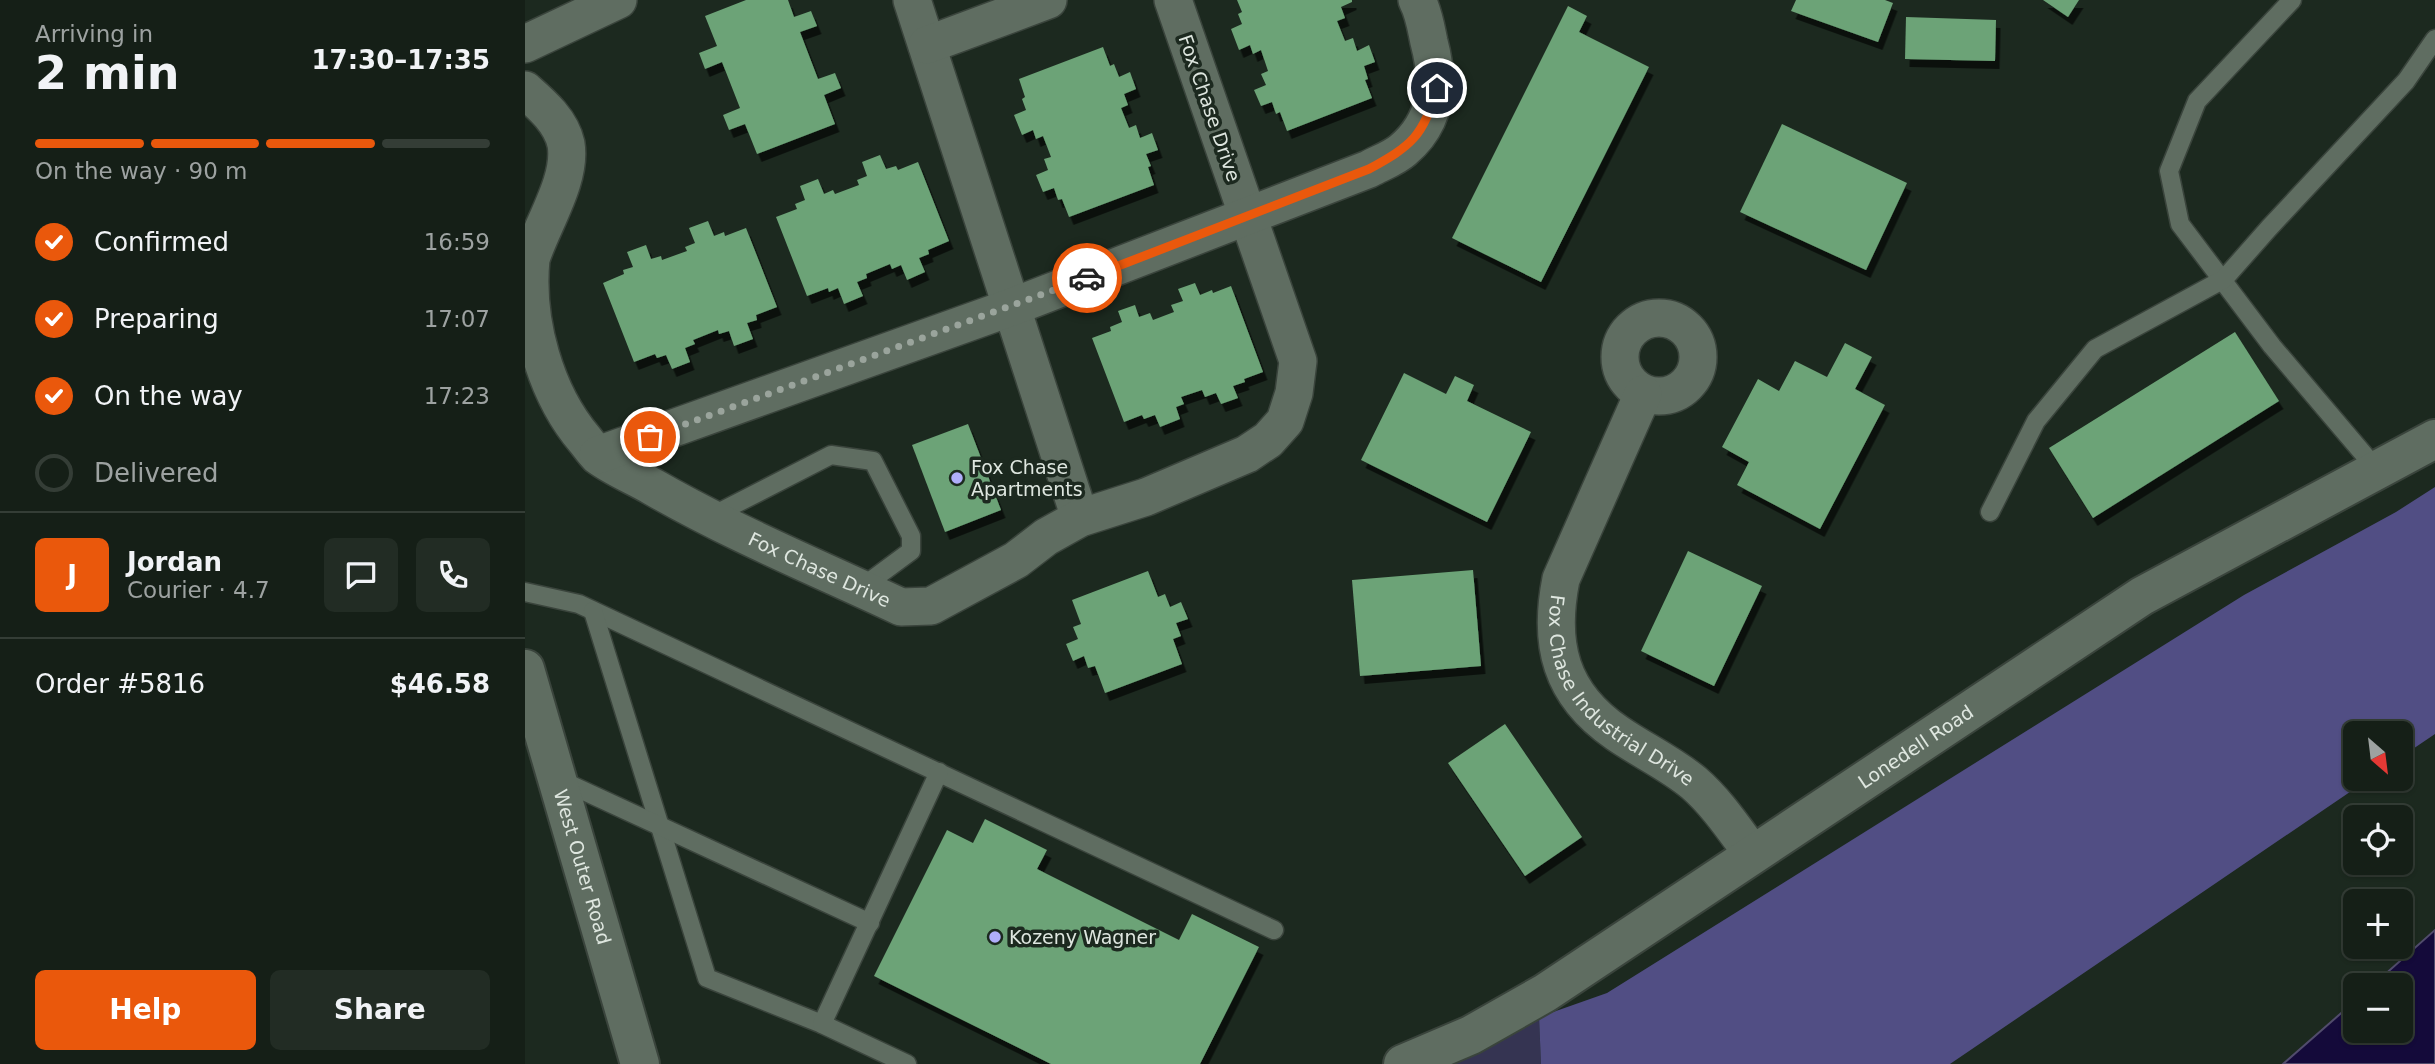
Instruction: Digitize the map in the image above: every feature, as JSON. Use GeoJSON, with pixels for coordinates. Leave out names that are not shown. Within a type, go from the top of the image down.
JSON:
{"type":"FeatureCollection","features":[{"type":"Feature","properties":{"kind":"street"},"geometry":{"type":"LineString","coordinates":[[525,44],[618,0]]}},
{"type":"Feature","properties":{"kind":"street"},"geometry":{"type":"LineString","coordinates":[[912,0],[1080,519]]}},
{"type":"Feature","properties":{"kind":"street"},"geometry":{"type":"LineString","coordinates":[[927,45],[1048,0]]}},
{"type":"Feature","properties":{"kind":"street","name":"Fox Chase Drive"},"geometry":{"type":"LineString","coordinates":[[525,90],[545,108],[561,130],[565,142],[567,159],[563,177],[531,260],[527,295],[530,329],[540,365],[566,418],[598,455],[709,517],[901,607],[931,606],[1016,560],[1046,537],[1080,519],[1146,497],[1247,454],[1269,440],[1285,421],[1294,393],[1298,361],[1173,0]]}},
{"type":"Feature","properties":{"kind":"street"},"geometry":{"type":"LineString","coordinates":[[598,455],[1012,307],[1369,169],[1402,152],[1420,132],[1437,88],[1434,60],[1417,0]]}},
{"type":"Feature","properties":{"kind":"street","name":"Fox Chase Industrial Drive"},"geometry":{"type":"LineString","coordinates":[[1643,394],[1561,579],[1555,609],[1562,667],[1576,693],[1594,716],[1695,784],[1716,805],[1752,853]]}},
{"type":"Feature","properties":{"kind":"street","name":"Lonedell Road"},"geometry":{"type":"LineString","coordinates":[[1403,1064],[1450,1046],[1513,1013],[2142,596],[2435,439]]}},
{"type":"Feature","properties":{"kind":"street","name":"West Outer Road"},"geometry":{"type":"LineString","coordinates":[[525,669],[640,1064]]}},
{"type":"Feature","properties":{"kind":"lane"},"geometry":{"type":"LineString","coordinates":[[2292,0],[2197,101],[2169,171],[2180,224],[2272,346],[2378,471]]}},
{"type":"Feature","properties":{"kind":"lane"},"geometry":{"type":"LineString","coordinates":[[1990,512],[2036,421],[2095,349],[2224,279],[2406,81],[2435,39]]}},
{"type":"Feature","properties":{"kind":"lane"},"geometry":{"type":"LineString","coordinates":[[709,517],[831,455],[873,461],[911,536],[911,551],[861,588]]}},
{"type":"Feature","properties":{"kind":"lane"},"geometry":{"type":"LineString","coordinates":[[525,592],[579,604],[1274,930]]}},
{"type":"Feature","properties":{"kind":"lane"},"geometry":{"type":"LineString","coordinates":[[593,611],[707,978],[823,1024],[907,1064]]}},
{"type":"Feature","properties":{"kind":"lane"},"geometry":{"type":"LineString","coordinates":[[823,1024],[939,772]]}},
{"type":"Feature","properties":{"kind":"lane"},"geometry":{"type":"LineString","coordinates":[[558,779],[870,923]]}},
{"type":"Feature","properties":{"kind":"shaded area"},"geometry":{"type":"Polygon","coordinates":[[[2435,487],[2435,734],[2413,749],[2413,721],[2343,721],[2343,791],[2351,791],[1950,1064],[1541,1064],[1539,1017],[1607,993],[2244,595],[2396,512],[2435,487]]]}},
{"type":"Feature","properties":{"kind":"shaded area"},"geometry":{"type":"Polygon","coordinates":[[[2435,930],[2435,1064],[2283,1064],[2343,1012],[2343,1043],[2413,1043],[2413,973],[2387,973],[2402,959],[2413,959],[2413,950],[2435,930]]]}},
{"type":"Feature","properties":{"kind":"shaded area"},"geometry":{"type":"Polygon","coordinates":[[[1539,1017],[1541,1064],[1445,1064],[1539,1017]]]}},
{"type":"Feature","properties":{"kind":"building"},"geometry":{"type":"Polygon","coordinates":[[[746,0],[788,0],[794,17],[811,11],[817,26],[800,32],[818,79],[835,73],[841,88],[824,95],[835,124],[757,154],[745,124],[729,130],[723,115],[740,108],[722,62],[705,69],[699,53],[717,46],[705,16],[746,0]]]}},
{"type":"Feature","properties":{"kind":"building"},"geometry":{"type":"Polygon","coordinates":[[[1237,0],[1352,0],[1341,7],[1345,18],[1337,21],[1345,41],[1353,38],[1357,51],[1369,45],[1375,62],[1364,66],[1368,79],[1365,80],[1372,98],[1287,131],[1280,112],[1276,114],[1272,102],[1261,106],[1254,90],[1266,85],[1261,74],[1268,71],[1261,50],[1253,54],[1250,45],[1239,50],[1231,29],[1242,24],[1238,14],[1242,12],[1237,0]]]}},
{"type":"Feature","properties":{"kind":"building"},"geometry":{"type":"Polygon","coordinates":[[[1796,0],[1885,0],[1893,3],[1878,42],[1791,11],[1796,0]]]}},
{"type":"Feature","properties":{"kind":"building"},"geometry":{"type":"Polygon","coordinates":[[[2043,0],[2079,0],[2068,17],[2043,0]]]}},
{"type":"Feature","properties":{"kind":"building"},"geometry":{"type":"Polygon","coordinates":[[[1568,6],[1587,16],[1579,32],[1649,67],[1541,282],[1452,238],[1568,6]]]}},
{"type":"Feature","properties":{"kind":"building"},"geometry":{"type":"Polygon","coordinates":[[[1906,17],[1996,20],[1995,61],[1905,59],[1906,17]]]}},
{"type":"Feature","properties":{"kind":"building"},"geometry":{"type":"Polygon","coordinates":[[[1103,47],[1110,66],[1114,64],[1119,77],[1130,72],[1136,89],[1124,94],[1128,105],[1121,108],[1129,128],[1136,125],[1140,138],[1152,133],[1158,150],[1146,154],[1154,185],[1069,217],[1054,188],[1043,192],[1036,175],[1048,170],[1044,159],[1051,157],[1043,136],[1036,139],[1033,130],[1022,135],[1014,115],[1026,110],[1019,79],[1103,47]]]}},
{"type":"Feature","properties":{"kind":"building"},"geometry":{"type":"Polygon","coordinates":[[[1782,124],[1907,183],[1866,270],[1740,212],[1782,124]]]}},
{"type":"Feature","properties":{"kind":"building"},"geometry":{"type":"Polygon","coordinates":[[[880,155],[886,169],[896,166],[898,170],[918,162],[949,241],[928,250],[929,254],[919,258],[925,272],[907,280],[901,265],[892,269],[890,264],[866,274],[867,278],[857,282],[863,296],[844,304],[838,288],[829,292],[828,288],[807,296],[776,217],[797,209],[795,204],[805,200],[800,186],[818,179],[824,194],[833,190],[835,194],[859,185],[857,180],[867,176],[862,162],[880,155]]]}},
{"type":"Feature","properties":{"kind":"building"},"geometry":{"type":"Polygon","coordinates":[[[708,221],[714,236],[724,232],[725,236],[746,228],[777,307],[756,315],[757,320],[747,323],[753,339],[734,346],[729,331],[719,334],[718,330],[693,340],[695,344],[685,348],[690,362],[672,369],[666,355],[657,358],[655,354],[634,362],[603,283],[633,267],[627,252],[646,245],[651,259],[661,256],[662,260],[687,251],[685,247],[695,243],[689,228],[708,221]]]}},
{"type":"Feature","properties":{"kind":"building"},"geometry":{"type":"Polygon","coordinates":[[[1195,283],[1200,295],[1231,286],[1263,372],[1233,386],[1238,398],[1221,404],[1216,393],[1205,397],[1202,390],[1181,397],[1184,404],[1176,407],[1180,419],[1160,427],[1155,415],[1144,419],[1142,415],[1124,422],[1092,338],[1111,331],[1110,327],[1122,322],[1118,311],[1135,305],[1139,317],[1150,313],[1153,320],[1174,312],[1171,305],[1183,301],[1178,289],[1195,283]]]}},
{"type":"Feature","properties":{"kind":"building"},"geometry":{"type":"Polygon","coordinates":[[[2235,332],[2279,401],[2093,518],[2049,448],[2235,332]]]}},
{"type":"Feature","properties":{"kind":"building"},"geometry":{"type":"Polygon","coordinates":[[[1845,343],[1872,357],[1855,389],[1885,405],[1820,529],[1737,485],[1749,462],[1722,447],[1758,379],[1779,391],[1795,361],[1827,377],[1845,343]]]}},
{"type":"Feature","properties":{"kind":"building"},"geometry":{"type":"Polygon","coordinates":[[[1404,373],[1446,394],[1455,376],[1474,385],[1467,401],[1531,432],[1487,522],[1361,460],[1404,373]]]}},
{"type":"Feature","properties":{"kind":"building","name":"Fox Chase Apartments"},"geometry":{"type":"Polygon","coordinates":[[[968,424],[1001,510],[945,532],[912,445],[968,424]]]}},
{"type":"Feature","properties":{"kind":"building"},"geometry":{"type":"Polygon","coordinates":[[[1688,551],[1762,586],[1714,686],[1641,651],[1688,551]]]}},
{"type":"Feature","properties":{"kind":"building"},"geometry":{"type":"Polygon","coordinates":[[[1473,570],[1481,666],[1360,676],[1352,580],[1473,570]]]}},
{"type":"Feature","properties":{"kind":"building"},"geometry":{"type":"Polygon","coordinates":[[[1148,571],[1158,597],[1165,594],[1170,607],[1181,602],[1188,619],[1176,623],[1181,636],[1173,639],[1182,664],[1105,693],[1095,666],[1088,668],[1084,656],[1073,661],[1066,644],[1078,639],[1073,627],[1081,624],[1072,600],[1148,571]]]}},
{"type":"Feature","properties":{"kind":"building"},"geometry":{"type":"Polygon","coordinates":[[[1505,724],[1582,837],[1525,876],[1448,763],[1505,724]]]}},
{"type":"Feature","properties":{"kind":"building"},"geometry":{"type":"Polygon","coordinates":[[[985,819],[1047,850],[1037,869],[1179,940],[1192,914],[1259,947],[1200,1064],[1051,1064],[874,976],[947,830],[973,843],[985,819]]]}},
{"type":"Feature","properties":{"kind":"way so far"},"geometry":{"type":"LineString","coordinates":[[650,437],[1087,278]]}},
{"type":"Feature","properties":{"kind":"place","name":"Fox Chase Apartments"},"geometry":{"type":"Point","coordinates":[957,478]}},
{"type":"Feature","properties":{"kind":"place","name":"Kozeny Wagner"},"geometry":{"type":"Point","coordinates":[995,937]}},
{"type":"Feature","properties":{"kind":"route"},"geometry":{"type":"LineString","coordinates":[[1087,278],[1369,169],[1402,152],[1420,132],[1437,88]]}}]}
